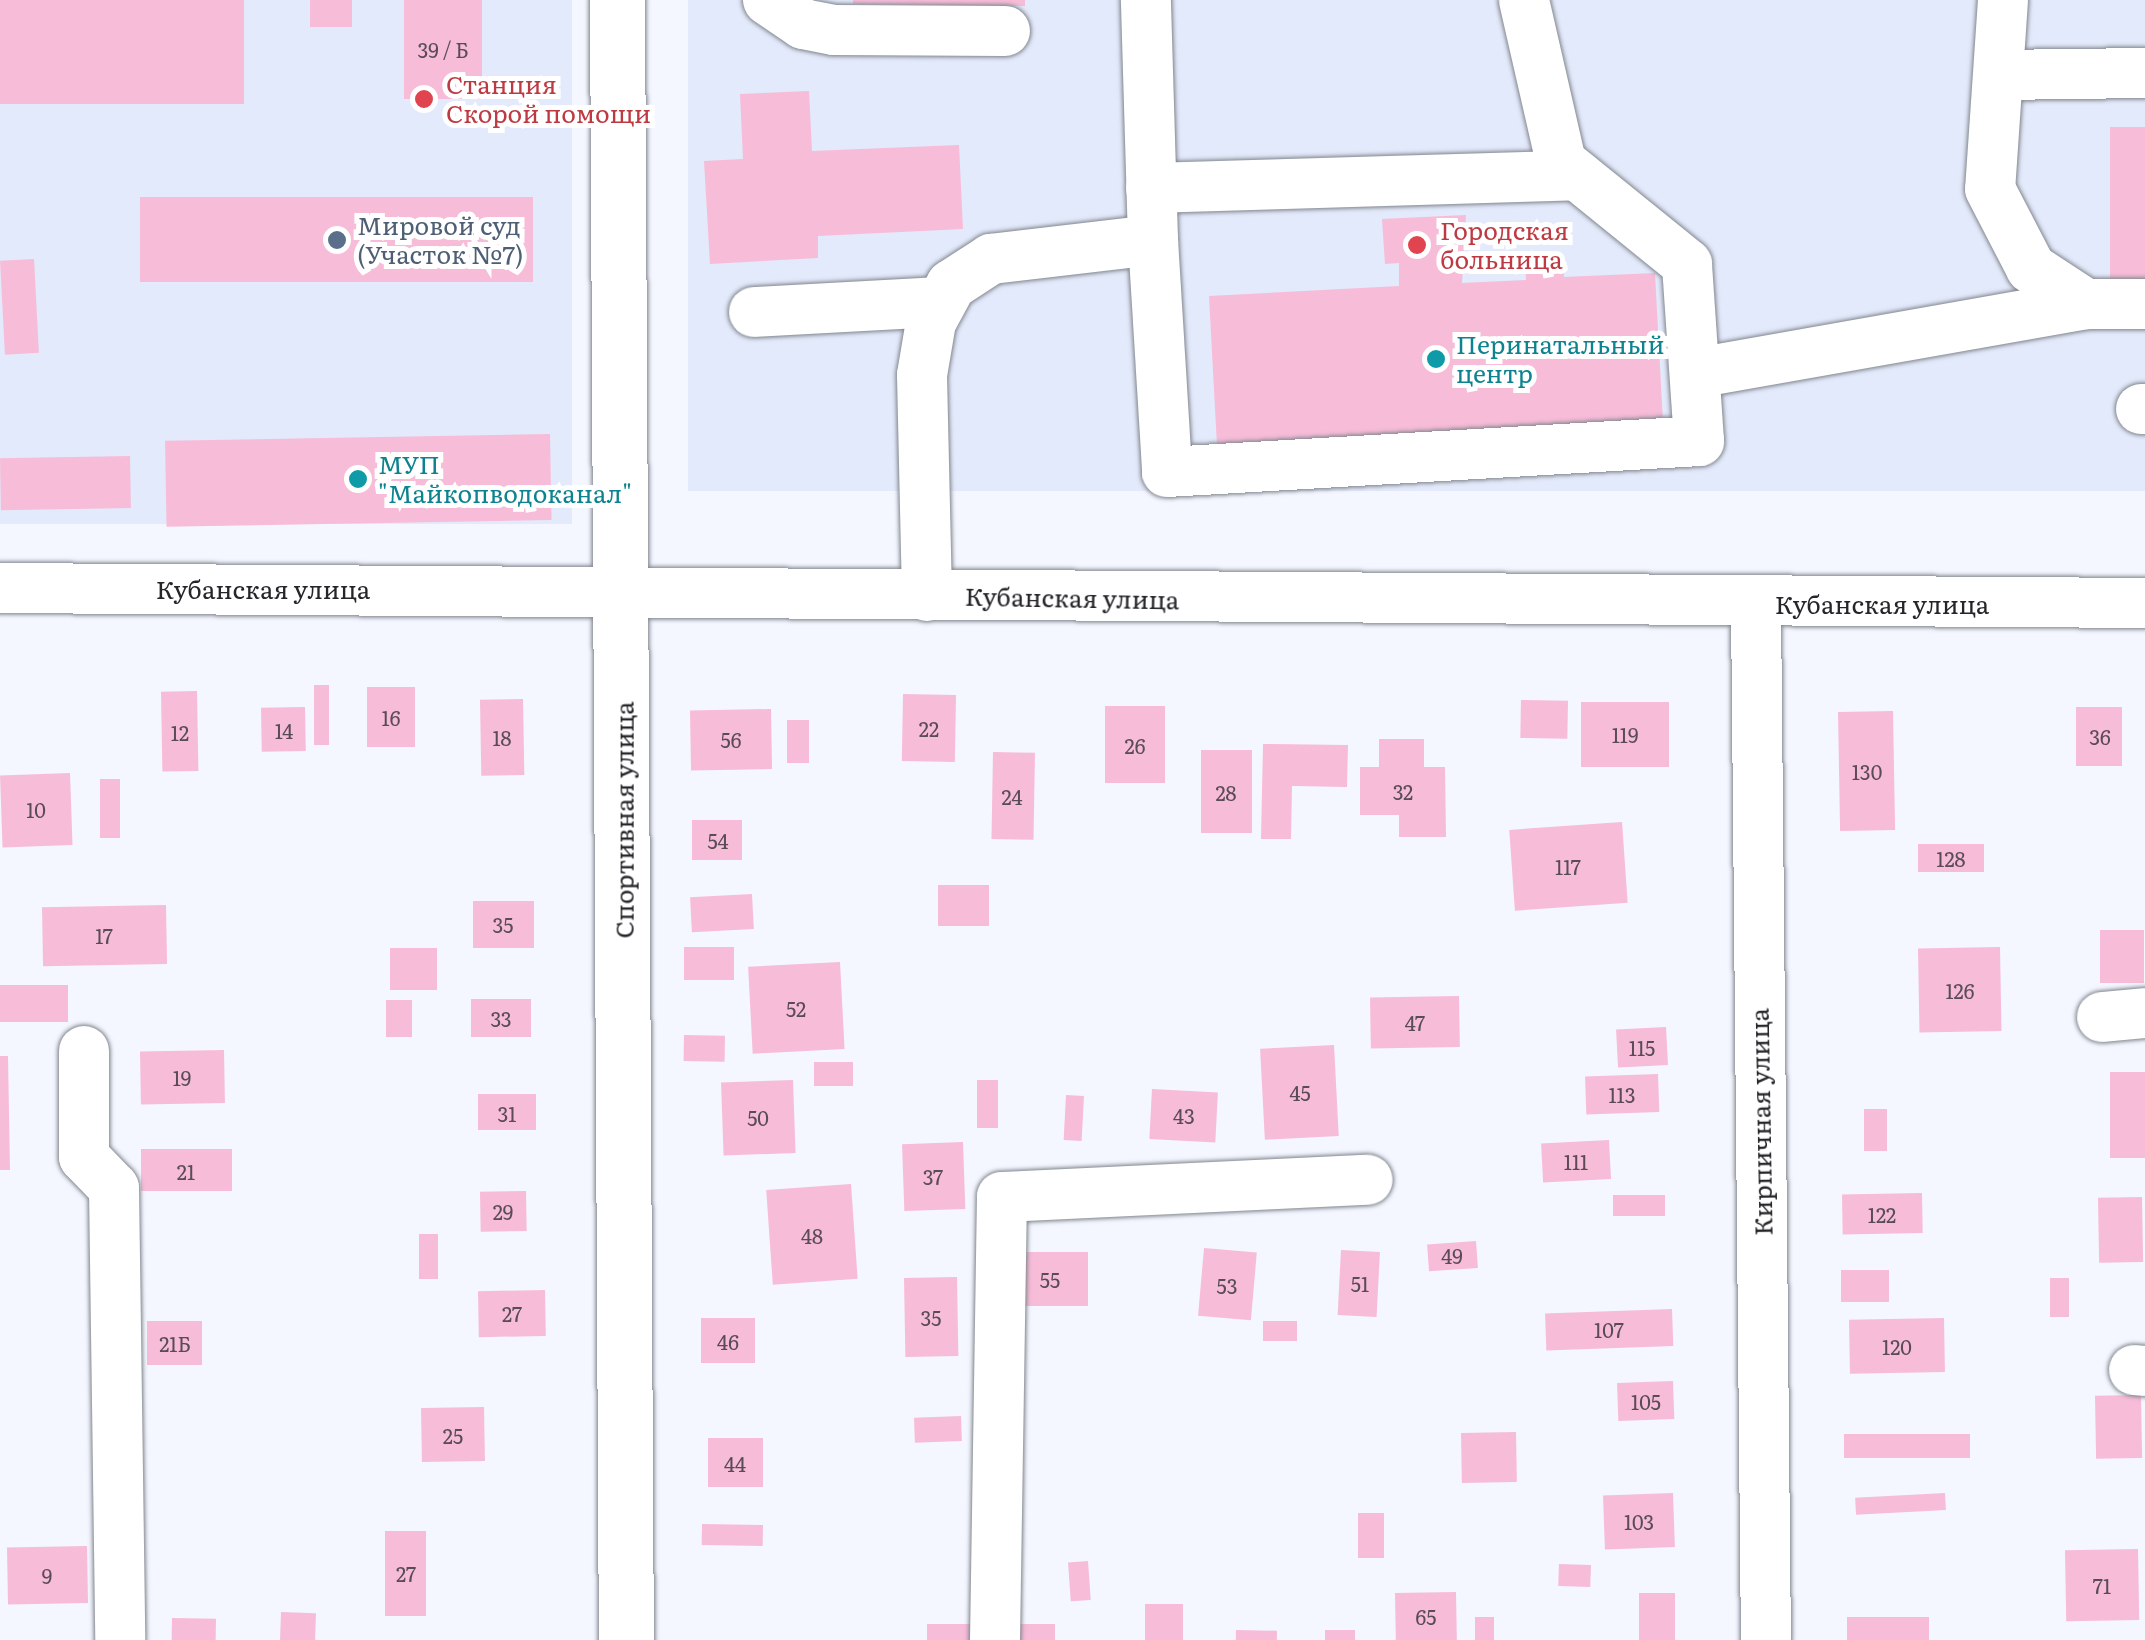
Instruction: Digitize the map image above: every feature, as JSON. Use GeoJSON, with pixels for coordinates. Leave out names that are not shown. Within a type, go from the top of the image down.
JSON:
{"type":"FeatureCollection","features":[{"type":"Feature","properties":{"kind":"main road","name":"Спортивная улица"},"geometry":{"type":"LineString","coordinates":[[617,0],[626,1640]]}},
{"type":"Feature","properties":{"kind":"street"},"geometry":{"type":"LineString","coordinates":[[768,0],[834,30],[1005,30]]}},
{"type":"Feature","properties":{"kind":"street"},"geometry":{"type":"LineString","coordinates":[[1146,0],[1153,240],[1167,472],[1698,442],[1687,264],[1561,162],[1524,0]]}},
{"type":"Feature","properties":{"kind":"street"},"geometry":{"type":"LineString","coordinates":[[2003,0],[1990,188],[2005,229],[2054,290],[2086,304]]}},
{"type":"Feature","properties":{"kind":"street"},"geometry":{"type":"LineString","coordinates":[[1999,75],[2145,73]]}},
{"type":"Feature","properties":{"kind":"street"},"geometry":{"type":"LineString","coordinates":[[1151,188],[1577,175]]}},
{"type":"Feature","properties":{"kind":"street"},"geometry":{"type":"LineString","coordinates":[[928,596],[922,375],[938,302],[967,272],[1016,251],[1153,240]]}},
{"type":"Feature","properties":{"kind":"street"},"geometry":{"type":"LineString","coordinates":[[754,312],[938,302]]}},
{"type":"Feature","properties":{"kind":"street"},"geometry":{"type":"LineString","coordinates":[[1696,373],[2086,304],[2145,304]]}},
{"type":"Feature","properties":{"kind":"street","name":"Кубанская улица"},"geometry":{"type":"LineString","coordinates":[[0,588],[620,591],[1756,605],[2145,604]]}},
{"type":"Feature","properties":{"kind":"street","name":"Кирпичная улица"},"geometry":{"type":"LineString","coordinates":[[1756,605],[1766,1640]]}},
{"type":"Feature","properties":{"kind":"street"},"geometry":{"type":"LineString","coordinates":[[84,1051],[84,1157],[114,1188],[120,1640]]}},
{"type":"Feature","properties":{"kind":"street"},"geometry":{"type":"LineString","coordinates":[[994,1640],[1002,1197],[1368,1180]]}},
{"type":"Feature","properties":{"kind":"shaded area","name":"МУП \"Майкопводоканал\""},"geometry":{"type":"Polygon","coordinates":[[[0,0],[572,0],[572,524],[0,524],[0,0]]]}},
{"type":"Feature","properties":{"kind":"shaded area","name":"Городская больница"},"geometry":{"type":"Polygon","coordinates":[[[688,0],[2145,0],[2145,491],[688,491],[688,0]]]}},
{"type":"Feature","properties":{"kind":"building"},"geometry":{"type":"Polygon","coordinates":[[[0,0],[244,0],[244,104],[0,104],[0,0]]]}},
{"type":"Feature","properties":{"kind":"building"},"geometry":{"type":"Polygon","coordinates":[[[310,0],[352,0],[352,27],[310,27],[310,0]]]}},
{"type":"Feature","properties":{"kind":"building"},"geometry":{"type":"Polygon","coordinates":[[[404,0],[482,0],[482,99],[404,99],[404,0]]]}},
{"type":"Feature","properties":{"kind":"building"},"geometry":{"type":"Polygon","coordinates":[[[853,0],[1025,0],[1025,6],[853,4],[853,0]]]}},
{"type":"Feature","properties":{"kind":"building"},"geometry":{"type":"Polygon","coordinates":[[[809,91],[812,151],[959,145],[963,229],[818,236],[818,258],[710,264],[704,161],[743,159],[740,94],[809,91]]]}},
{"type":"Feature","properties":{"kind":"building"},"geometry":{"type":"Polygon","coordinates":[[[2110,127],[2145,127],[2145,286],[2110,286],[2110,127]]]}},
{"type":"Feature","properties":{"kind":"building","name":"Мировой суд (Участок №7)"},"geometry":{"type":"Polygon","coordinates":[[[140,197],[533,197],[533,282],[140,282],[140,197]]]}},
{"type":"Feature","properties":{"kind":"building","name":"Перинатальный центр"},"geometry":{"type":"Polygon","coordinates":[[[1466,215],[1462,283],[1526,280],[1525,258],[1563,256],[1564,277],[1655,273],[1663,422],[1217,446],[1209,296],[1399,286],[1399,263],[1385,264],[1382,219],[1466,215]]]}},
{"type":"Feature","properties":{"kind":"building"},"geometry":{"type":"Polygon","coordinates":[[[34,259],[39,353],[5,355],[0,261],[34,259]]]}},
{"type":"Feature","properties":{"kind":"building","name":"МУП \"Майкопводоканал\""},"geometry":{"type":"Polygon","coordinates":[[[550,434],[552,520],[167,527],[165,441],[550,434]]]}},
{"type":"Feature","properties":{"kind":"building"},"geometry":{"type":"Polygon","coordinates":[[[130,456],[131,508],[1,510],[0,458],[130,456]]]}},
{"type":"Feature","properties":{"kind":"building"},"geometry":{"type":"Polygon","coordinates":[[[314,685],[329,685],[329,745],[314,745],[314,685]]]}},
{"type":"Feature","properties":{"kind":"building"},"geometry":{"type":"Polygon","coordinates":[[[367,687],[415,687],[415,747],[367,747],[367,687]]]}},
{"type":"Feature","properties":{"kind":"building"},"geometry":{"type":"Polygon","coordinates":[[[197,691],[198,771],[162,772],[161,692],[197,691]]]}},
{"type":"Feature","properties":{"kind":"building"},"geometry":{"type":"Polygon","coordinates":[[[903,694],[956,695],[955,762],[902,761],[903,694]]]}},
{"type":"Feature","properties":{"kind":"building"},"geometry":{"type":"Polygon","coordinates":[[[523,699],[524,775],[481,776],[480,700],[523,699]]]}},
{"type":"Feature","properties":{"kind":"building"},"geometry":{"type":"Polygon","coordinates":[[[1521,700],[1568,701],[1567,739],[1520,738],[1521,700]]]}},
{"type":"Feature","properties":{"kind":"building"},"geometry":{"type":"Polygon","coordinates":[[[1581,702],[1669,702],[1669,767],[1581,767],[1581,702]]]}},
{"type":"Feature","properties":{"kind":"building"},"geometry":{"type":"Polygon","coordinates":[[[1105,706],[1165,706],[1165,783],[1105,783],[1105,706]]]}},
{"type":"Feature","properties":{"kind":"building"},"geometry":{"type":"Polygon","coordinates":[[[305,707],[306,751],[262,752],[261,708],[305,707]]]}},
{"type":"Feature","properties":{"kind":"building"},"geometry":{"type":"Polygon","coordinates":[[[2076,707],[2122,707],[2122,766],[2076,766],[2076,707]]]}},
{"type":"Feature","properties":{"kind":"building"},"geometry":{"type":"Polygon","coordinates":[[[771,709],[772,769],[691,770],[690,710],[771,709]]]}},
{"type":"Feature","properties":{"kind":"building"},"geometry":{"type":"Polygon","coordinates":[[[1893,711],[1895,830],[1840,831],[1838,712],[1893,711]]]}},
{"type":"Feature","properties":{"kind":"building"},"geometry":{"type":"Polygon","coordinates":[[[787,720],[809,720],[809,763],[787,763],[787,720]]]}},
{"type":"Feature","properties":{"kind":"building"},"geometry":{"type":"Polygon","coordinates":[[[1379,739],[1424,739],[1424,767],[1445,767],[1446,837],[1399,837],[1399,815],[1360,815],[1360,767],[1379,767],[1379,739]]]}},
{"type":"Feature","properties":{"kind":"building"},"geometry":{"type":"Polygon","coordinates":[[[1263,744],[1348,745],[1347,787],[1292,786],[1291,839],[1261,839],[1263,744]]]}},
{"type":"Feature","properties":{"kind":"building"},"geometry":{"type":"Polygon","coordinates":[[[1201,750],[1252,750],[1252,833],[1201,833],[1201,750]]]}},
{"type":"Feature","properties":{"kind":"building"},"geometry":{"type":"Polygon","coordinates":[[[993,752],[1035,753],[1033,840],[991,839],[993,752]]]}},
{"type":"Feature","properties":{"kind":"building"},"geometry":{"type":"Polygon","coordinates":[[[70,773],[73,845],[3,847],[0,775],[70,773]]]}},
{"type":"Feature","properties":{"kind":"building"},"geometry":{"type":"Polygon","coordinates":[[[100,779],[120,779],[120,838],[100,838],[100,779]]]}},
{"type":"Feature","properties":{"kind":"building"},"geometry":{"type":"Polygon","coordinates":[[[692,820],[742,820],[742,860],[692,860],[692,820]]]}},
{"type":"Feature","properties":{"kind":"building"},"geometry":{"type":"Polygon","coordinates":[[[1622,822],[1628,903],[1515,911],[1509,830],[1622,822]]]}},
{"type":"Feature","properties":{"kind":"building"},"geometry":{"type":"Polygon","coordinates":[[[1918,844],[1984,844],[1984,872],[1918,872],[1918,844]]]}},
{"type":"Feature","properties":{"kind":"building"},"geometry":{"type":"Polygon","coordinates":[[[938,885],[989,885],[989,926],[938,926],[938,885]]]}},
{"type":"Feature","properties":{"kind":"building"},"geometry":{"type":"Polygon","coordinates":[[[752,894],[754,929],[692,932],[690,897],[752,894]]]}},
{"type":"Feature","properties":{"kind":"building"},"geometry":{"type":"Polygon","coordinates":[[[473,901],[534,901],[534,948],[473,948],[473,901]]]}},
{"type":"Feature","properties":{"kind":"building"},"geometry":{"type":"Polygon","coordinates":[[[166,905],[167,964],[43,966],[42,907],[166,905]]]}},
{"type":"Feature","properties":{"kind":"building"},"geometry":{"type":"Polygon","coordinates":[[[2100,930],[2144,930],[2144,983],[2100,983],[2100,930]]]}},
{"type":"Feature","properties":{"kind":"building"},"geometry":{"type":"Polygon","coordinates":[[[684,947],[734,947],[734,980],[684,980],[684,947]]]}},
{"type":"Feature","properties":{"kind":"building"},"geometry":{"type":"Polygon","coordinates":[[[2000,947],[2001,1031],[1919,1032],[1918,948],[2000,947]]]}},
{"type":"Feature","properties":{"kind":"building"},"geometry":{"type":"Polygon","coordinates":[[[390,948],[437,948],[437,990],[390,990],[390,948]]]}},
{"type":"Feature","properties":{"kind":"building"},"geometry":{"type":"Polygon","coordinates":[[[840,962],[845,1049],[753,1054],[748,967],[840,962]]]}},
{"type":"Feature","properties":{"kind":"building"},"geometry":{"type":"Polygon","coordinates":[[[0,985],[68,985],[68,1022],[0,1022],[0,985]]]}},
{"type":"Feature","properties":{"kind":"building"},"geometry":{"type":"Polygon","coordinates":[[[1459,996],[1460,1047],[1371,1049],[1370,998],[1459,996]]]}},
{"type":"Feature","properties":{"kind":"building"},"geometry":{"type":"Polygon","coordinates":[[[471,999],[531,999],[531,1037],[471,1037],[471,999]]]}},
{"type":"Feature","properties":{"kind":"building"},"geometry":{"type":"Polygon","coordinates":[[[386,1000],[412,1000],[412,1037],[386,1037],[386,1000]]]}},
{"type":"Feature","properties":{"kind":"building"},"geometry":{"type":"Polygon","coordinates":[[[1666,1027],[1668,1065],[1618,1068],[1616,1030],[1666,1027]]]}},
{"type":"Feature","properties":{"kind":"building"},"geometry":{"type":"Polygon","coordinates":[[[684,1035],[725,1036],[725,1062],[684,1061],[684,1035]]]}},
{"type":"Feature","properties":{"kind":"building"},"geometry":{"type":"Polygon","coordinates":[[[1334,1045],[1339,1136],[1265,1140],[1260,1049],[1334,1045]]]}},
{"type":"Feature","properties":{"kind":"building"},"geometry":{"type":"Polygon","coordinates":[[[224,1050],[225,1103],[141,1104],[140,1051],[224,1050]]]}},
{"type":"Feature","properties":{"kind":"building"},"geometry":{"type":"Polygon","coordinates":[[[0,1056],[8,1056],[10,1170],[0,1170],[0,1056]]]}},
{"type":"Feature","properties":{"kind":"building"},"geometry":{"type":"Polygon","coordinates":[[[814,1062],[853,1062],[853,1086],[814,1086],[814,1062]]]}},
{"type":"Feature","properties":{"kind":"building"},"geometry":{"type":"Polygon","coordinates":[[[2110,1072],[2145,1072],[2145,1158],[2110,1158],[2110,1072]]]}},
{"type":"Feature","properties":{"kind":"building"},"geometry":{"type":"Polygon","coordinates":[[[1658,1074],[1659,1112],[1586,1115],[1585,1077],[1658,1074]]]}},
{"type":"Feature","properties":{"kind":"building"},"geometry":{"type":"Polygon","coordinates":[[[793,1080],[796,1153],[724,1155],[721,1083],[793,1080]]]}},
{"type":"Feature","properties":{"kind":"building"},"geometry":{"type":"Polygon","coordinates":[[[977,1080],[998,1080],[998,1128],[977,1128],[977,1080]]]}},
{"type":"Feature","properties":{"kind":"building"},"geometry":{"type":"Polygon","coordinates":[[[1152,1089],[1218,1092],[1215,1142],[1149,1139],[1152,1089]]]}},
{"type":"Feature","properties":{"kind":"building"},"geometry":{"type":"Polygon","coordinates":[[[478,1094],[536,1094],[536,1130],[478,1130],[478,1094]]]}},
{"type":"Feature","properties":{"kind":"building"},"geometry":{"type":"Polygon","coordinates":[[[1066,1095],[1084,1096],[1082,1141],[1064,1140],[1066,1095]]]}},
{"type":"Feature","properties":{"kind":"building"},"geometry":{"type":"Polygon","coordinates":[[[1864,1109],[1887,1109],[1887,1151],[1864,1151],[1864,1109]]]}},
{"type":"Feature","properties":{"kind":"building"},"geometry":{"type":"Polygon","coordinates":[[[1609,1140],[1611,1179],[1543,1183],[1541,1144],[1609,1140]]]}},
{"type":"Feature","properties":{"kind":"building"},"geometry":{"type":"Polygon","coordinates":[[[963,1142],[965,1209],[904,1211],[902,1144],[963,1142]]]}},
{"type":"Feature","properties":{"kind":"building"},"geometry":{"type":"Polygon","coordinates":[[[141,1149],[232,1149],[232,1191],[141,1191],[141,1149]]]}},
{"type":"Feature","properties":{"kind":"building"},"geometry":{"type":"Polygon","coordinates":[[[851,1184],[858,1279],[773,1285],[766,1190],[851,1184]]]}},
{"type":"Feature","properties":{"kind":"building"},"geometry":{"type":"Polygon","coordinates":[[[526,1191],[527,1231],[481,1232],[480,1192],[526,1191]]]}},
{"type":"Feature","properties":{"kind":"building"},"geometry":{"type":"Polygon","coordinates":[[[1922,1193],[1923,1233],[1843,1234],[1842,1194],[1922,1193]]]}},
{"type":"Feature","properties":{"kind":"building"},"geometry":{"type":"Polygon","coordinates":[[[1613,1195],[1665,1195],[1665,1216],[1613,1216],[1613,1195]]]}},
{"type":"Feature","properties":{"kind":"building"},"geometry":{"type":"Polygon","coordinates":[[[2142,1197],[2143,1262],[2099,1263],[2098,1198],[2142,1197]]]}},
{"type":"Feature","properties":{"kind":"building"},"geometry":{"type":"Polygon","coordinates":[[[419,1234],[438,1234],[438,1279],[419,1279],[419,1234]]]}},
{"type":"Feature","properties":{"kind":"building"},"geometry":{"type":"Polygon","coordinates":[[[1476,1241],[1478,1268],[1429,1271],[1427,1244],[1476,1241]]]}},
{"type":"Feature","properties":{"kind":"building"},"geometry":{"type":"Polygon","coordinates":[[[1204,1248],[1257,1253],[1251,1320],[1198,1316],[1204,1248]]]}},
{"type":"Feature","properties":{"kind":"building"},"geometry":{"type":"Polygon","coordinates":[[[1341,1250],[1380,1252],[1377,1317],[1338,1315],[1341,1250]]]}},
{"type":"Feature","properties":{"kind":"building"},"geometry":{"type":"Polygon","coordinates":[[[1012,1252],[1088,1252],[1088,1306],[1012,1306],[1012,1252]]]}},
{"type":"Feature","properties":{"kind":"building"},"geometry":{"type":"Polygon","coordinates":[[[1841,1270],[1889,1270],[1889,1302],[1841,1302],[1841,1270]]]}},
{"type":"Feature","properties":{"kind":"building"},"geometry":{"type":"Polygon","coordinates":[[[957,1277],[958,1356],[905,1357],[904,1278],[957,1277]]]}},
{"type":"Feature","properties":{"kind":"building"},"geometry":{"type":"Polygon","coordinates":[[[2050,1278],[2069,1278],[2069,1317],[2050,1317],[2050,1278]]]}},
{"type":"Feature","properties":{"kind":"building"},"geometry":{"type":"Polygon","coordinates":[[[545,1290],[546,1336],[479,1337],[478,1291],[545,1290]]]}},
{"type":"Feature","properties":{"kind":"building"},"geometry":{"type":"Polygon","coordinates":[[[1672,1309],[1673,1346],[1546,1350],[1545,1313],[1672,1309]]]}},
{"type":"Feature","properties":{"kind":"building"},"geometry":{"type":"Polygon","coordinates":[[[701,1318],[755,1318],[755,1363],[701,1363],[701,1318]]]}},
{"type":"Feature","properties":{"kind":"building"},"geometry":{"type":"Polygon","coordinates":[[[1944,1318],[1945,1372],[1850,1374],[1849,1320],[1944,1318]]]}},
{"type":"Feature","properties":{"kind":"building"},"geometry":{"type":"Polygon","coordinates":[[[147,1321],[202,1321],[202,1365],[147,1365],[147,1321]]]}},
{"type":"Feature","properties":{"kind":"building"},"geometry":{"type":"Polygon","coordinates":[[[1263,1321],[1297,1321],[1297,1341],[1263,1341],[1263,1321]]]}},
{"type":"Feature","properties":{"kind":"building"},"geometry":{"type":"Polygon","coordinates":[[[1673,1381],[1674,1419],[1618,1421],[1617,1383],[1673,1381]]]}},
{"type":"Feature","properties":{"kind":"building"},"geometry":{"type":"Polygon","coordinates":[[[2141,1395],[2142,1458],[2096,1459],[2095,1396],[2141,1395]]]}},
{"type":"Feature","properties":{"kind":"building"},"geometry":{"type":"Polygon","coordinates":[[[484,1407],[485,1461],[422,1462],[421,1408],[484,1407]]]}},
{"type":"Feature","properties":{"kind":"building"},"geometry":{"type":"Polygon","coordinates":[[[961,1416],[962,1441],[915,1443],[914,1418],[961,1416]]]}},
{"type":"Feature","properties":{"kind":"building"},"geometry":{"type":"Polygon","coordinates":[[[1516,1432],[1517,1482],[1462,1483],[1461,1433],[1516,1432]]]}},
{"type":"Feature","properties":{"kind":"building"},"geometry":{"type":"Polygon","coordinates":[[[1844,1434],[1970,1434],[1970,1458],[1844,1458],[1844,1434]]]}},
{"type":"Feature","properties":{"kind":"building"},"geometry":{"type":"Polygon","coordinates":[[[708,1438],[763,1438],[763,1487],[708,1487],[708,1438]]]}},
{"type":"Feature","properties":{"kind":"building"},"geometry":{"type":"Polygon","coordinates":[[[1673,1493],[1675,1547],[1605,1549],[1603,1495],[1673,1493]]]}},
{"type":"Feature","properties":{"kind":"building"},"geometry":{"type":"Polygon","coordinates":[[[1945,1493],[1946,1510],[1856,1515],[1855,1498],[1945,1493]]]}},
{"type":"Feature","properties":{"kind":"building"},"geometry":{"type":"Polygon","coordinates":[[[1358,1513],[1384,1513],[1384,1558],[1358,1558],[1358,1513]]]}},
{"type":"Feature","properties":{"kind":"building"},"geometry":{"type":"Polygon","coordinates":[[[702,1524],[763,1525],[763,1546],[702,1545],[702,1524]]]}},
{"type":"Feature","properties":{"kind":"building"},"geometry":{"type":"Polygon","coordinates":[[[385,1531],[426,1531],[426,1616],[385,1616],[385,1531]]]}},
{"type":"Feature","properties":{"kind":"building"},"geometry":{"type":"Polygon","coordinates":[[[87,1546],[88,1603],[8,1604],[7,1547],[87,1546]]]}},
{"type":"Feature","properties":{"kind":"building"},"geometry":{"type":"Polygon","coordinates":[[[2138,1549],[2139,1620],[2066,1621],[2065,1550],[2138,1549]]]}},
{"type":"Feature","properties":{"kind":"building"},"geometry":{"type":"Polygon","coordinates":[[[1088,1561],[1091,1600],[1071,1601],[1068,1562],[1088,1561]]]}},
{"type":"Feature","properties":{"kind":"building"},"geometry":{"type":"Polygon","coordinates":[[[1559,1564],[1591,1565],[1590,1587],[1558,1586],[1559,1564]]]}},
{"type":"Feature","properties":{"kind":"building"},"geometry":{"type":"Polygon","coordinates":[[[1456,1592],[1457,1640],[1396,1640],[1395,1593],[1456,1592]]]}},
{"type":"Feature","properties":{"kind":"building"},"geometry":{"type":"Polygon","coordinates":[[[1639,1593],[1675,1593],[1675,1640],[1639,1640],[1639,1593]]]}},
{"type":"Feature","properties":{"kind":"building"},"geometry":{"type":"Polygon","coordinates":[[[1145,1604],[1183,1604],[1183,1640],[1145,1640],[1145,1604]]]}},
{"type":"Feature","properties":{"kind":"building"},"geometry":{"type":"Polygon","coordinates":[[[281,1612],[316,1613],[315,1640],[280,1640],[281,1612]]]}},
{"type":"Feature","properties":{"kind":"building"},"geometry":{"type":"Polygon","coordinates":[[[1475,1617],[1494,1617],[1494,1640],[1475,1640],[1475,1617]]]}},
{"type":"Feature","properties":{"kind":"building"},"geometry":{"type":"Polygon","coordinates":[[[1847,1617],[1929,1617],[1929,1640],[1847,1640],[1847,1617]]]}},
{"type":"Feature","properties":{"kind":"building"},"geometry":{"type":"Polygon","coordinates":[[[172,1618],[216,1619],[216,1640],[172,1640],[172,1618]]]}},
{"type":"Feature","properties":{"kind":"building"},"geometry":{"type":"Polygon","coordinates":[[[927,1624],[970,1624],[970,1640],[927,1640],[927,1624]]]}},
{"type":"Feature","properties":{"kind":"building"},"geometry":{"type":"Polygon","coordinates":[[[1016,1624],[1055,1624],[1055,1640],[1016,1640],[1016,1624]]]}},
{"type":"Feature","properties":{"kind":"building"},"geometry":{"type":"Polygon","coordinates":[[[1236,1630],[1277,1631],[1277,1640],[1236,1640],[1236,1630]]]}},
{"type":"Feature","properties":{"kind":"building"},"geometry":{"type":"Polygon","coordinates":[[[1325,1630],[1355,1630],[1355,1640],[1325,1640],[1325,1630]]]}},
{"type":"Feature","properties":{"kind":"place","name":"Станция Скорой помощи"},"geometry":{"type":"Point","coordinates":[424,99]}},
{"type":"Feature","properties":{"kind":"place","name":"Мировой суд (Участок №7)"},"geometry":{"type":"Point","coordinates":[337,240]}},
{"type":"Feature","properties":{"kind":"place","name":"Городская больница"},"geometry":{"type":"Point","coordinates":[1417,245]}},
{"type":"Feature","properties":{"kind":"place","name":"Перинатальный центр"},"geometry":{"type":"Point","coordinates":[1436,359]}},
{"type":"Feature","properties":{"kind":"place","name":"МУП \"Майкопводоканал\""},"geometry":{"type":"Point","coordinates":[358,479]}}]}
